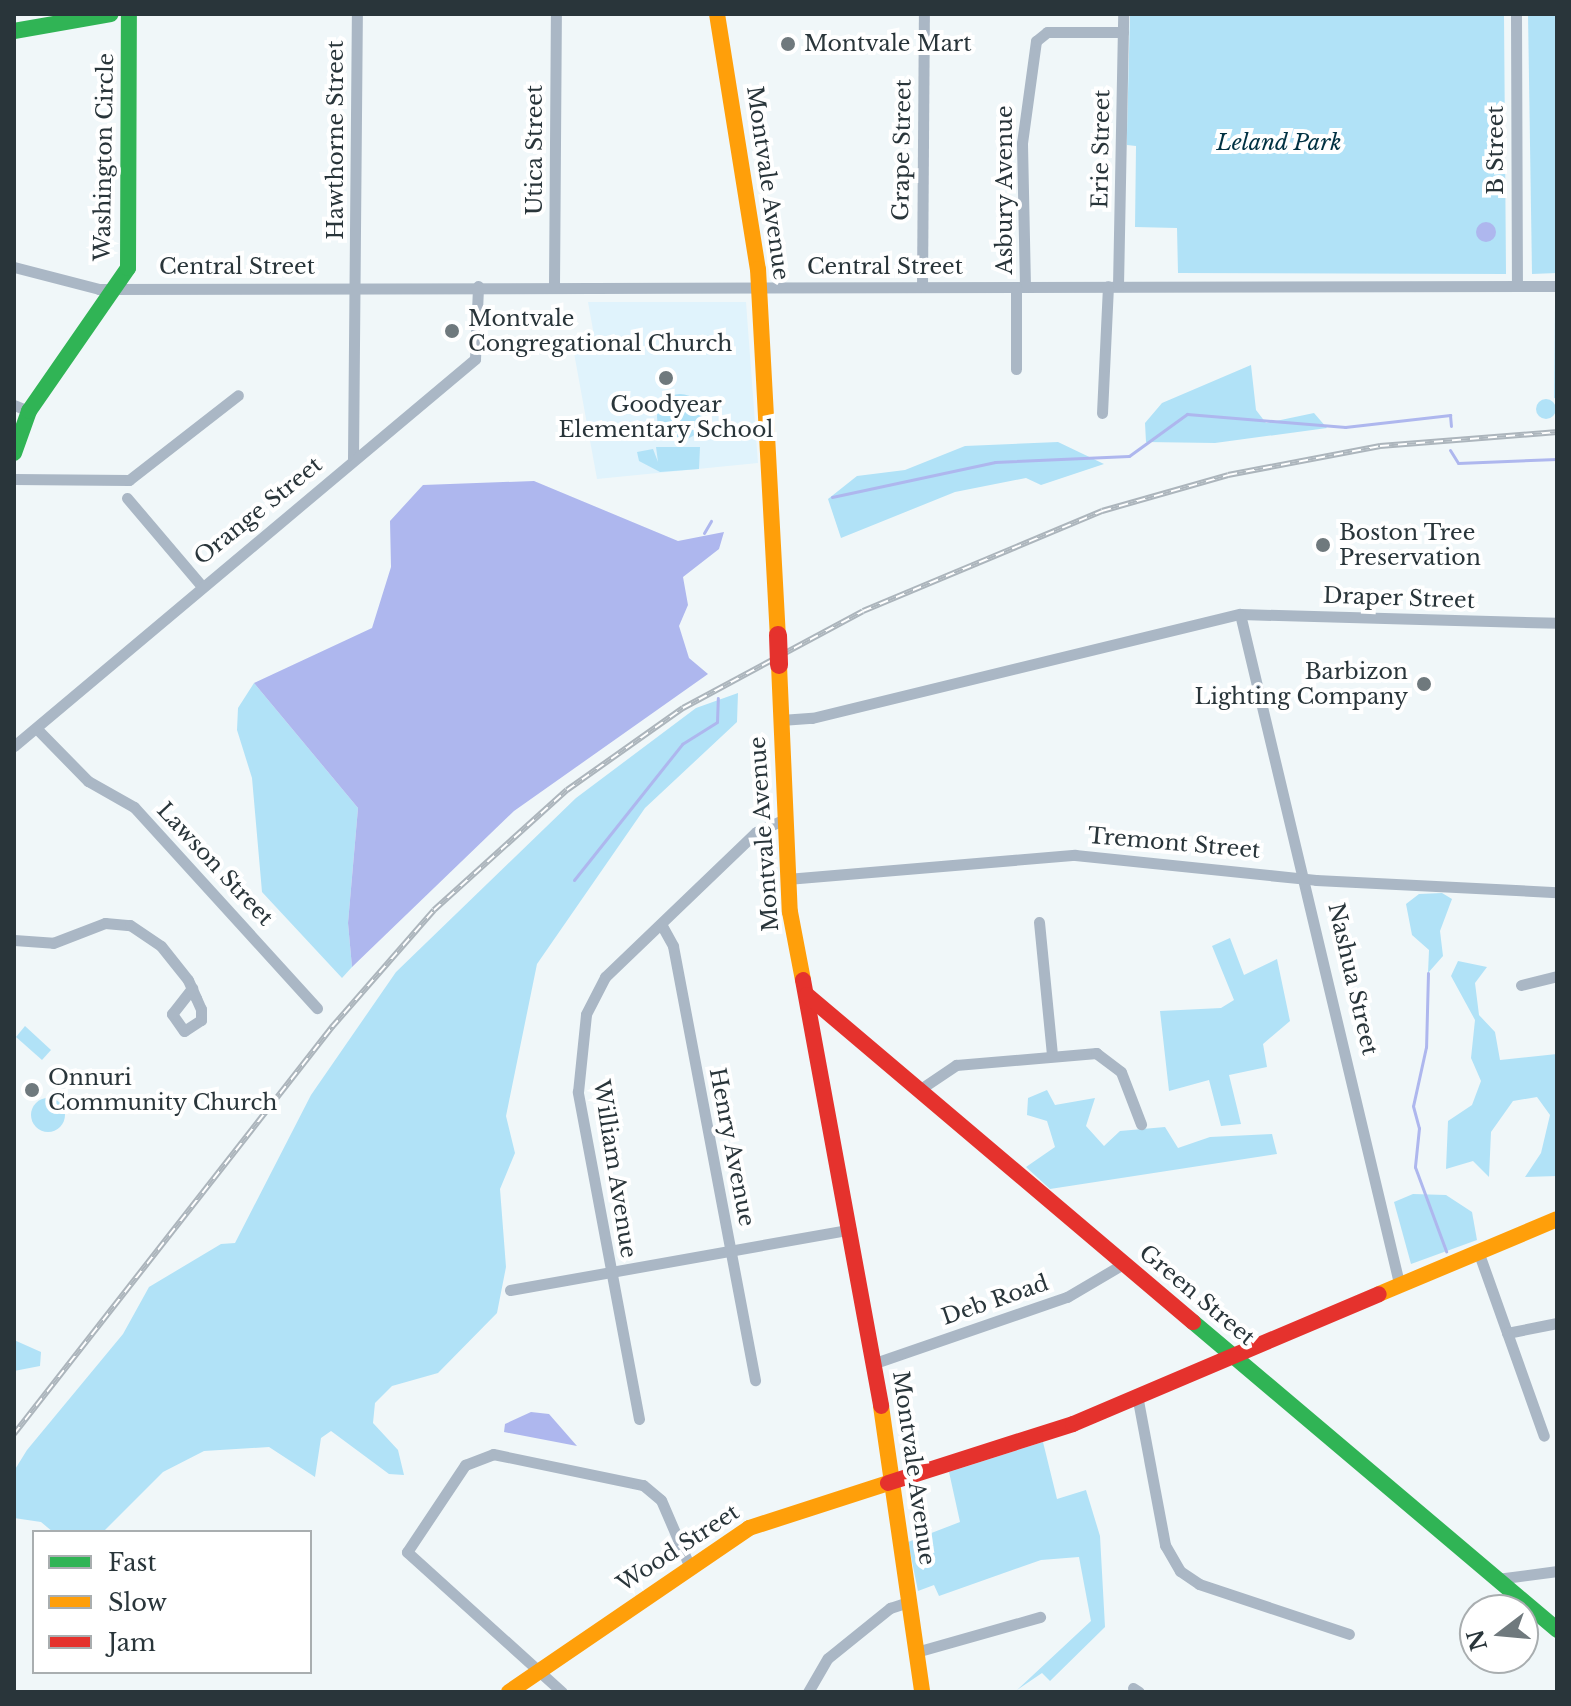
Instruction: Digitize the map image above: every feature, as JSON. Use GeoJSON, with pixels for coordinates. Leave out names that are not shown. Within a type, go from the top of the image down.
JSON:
{"type":"FeatureCollection","features":[{"type":"Feature","properties":{"kind":"street"},"geometry":{"type":"LineString","coordinates":[[14,31],[111,14]]}},
{"type":"Feature","properties":{"kind":"street","name":"Washington Circle"},"geometry":{"type":"LineString","coordinates":[[14,267],[117,288],[129,262],[129,14]]}},
{"type":"Feature","properties":{"kind":"street","name":"Hawthorne Street"},"geometry":{"type":"LineString","coordinates":[[353,459],[357,14]]}},
{"type":"Feature","properties":{"kind":"street","name":"Utica Street"},"geometry":{"type":"LineString","coordinates":[[554,286],[556,14]]}},
{"type":"Feature","properties":{"kind":"street","name":"Montvale Avenue"},"geometry":{"type":"LineString","coordinates":[[717,14],[759,287],[778,635],[787,879],[875,1363],[922,1692]]}},
{"type":"Feature","properties":{"kind":"street","name":"Grape Street"},"geometry":{"type":"LineString","coordinates":[[922,287],[924,14]]}},
{"type":"Feature","properties":{"kind":"street","name":"Erie Street"},"geometry":{"type":"LineString","coordinates":[[1102,413],[1113,286],[1123,14]]}},
{"type":"Feature","properties":{"kind":"street","name":"B Street"},"geometry":{"type":"LineString","coordinates":[[1516,14],[1517,286]]}},
{"type":"Feature","properties":{"kind":"street","name":"Asbury Avenue"},"geometry":{"type":"LineString","coordinates":[[1016,369],[1023,132],[1036,41],[1047,32],[1123,32]]}},
{"type":"Feature","properties":{"kind":"street","name":"Orange Street"},"geometry":{"type":"LineString","coordinates":[[14,746],[200,584],[476,357],[478,286]]}},
{"type":"Feature","properties":{"kind":"street","name":"Central Street"},"geometry":{"type":"LineString","coordinates":[[117,288],[1557,286]]}},
{"type":"Feature","properties":{"kind":"street"},"geometry":{"type":"LineString","coordinates":[[14,453],[22,408],[117,288]]}},
{"type":"Feature","properties":{"kind":"street"},"geometry":{"type":"LineString","coordinates":[[14,479],[129,480],[238,395]]}},
{"type":"Feature","properties":{"kind":"street"},"geometry":{"type":"LineString","coordinates":[[127,498],[200,584]]}},
{"type":"Feature","properties":{"kind":"street"},"geometry":{"type":"LineString","coordinates":[[781,720],[1240,614]]}},
{"type":"Feature","properties":{"kind":"street","name":"Draper Street"},"geometry":{"type":"LineString","coordinates":[[1240,614],[1557,623]]}},
{"type":"Feature","properties":{"kind":"street","name":"Nashua Street"},"geometry":{"type":"LineString","coordinates":[[1240,614],[1399,1283]]}},
{"type":"Feature","properties":{"kind":"street","name":"Lawson Street"},"geometry":{"type":"LineString","coordinates":[[37,729],[88,781],[134,807],[317,1008]]}},
{"type":"Feature","properties":{"kind":"street","name":"William Avenue"},"geometry":{"type":"LineString","coordinates":[[639,1419],[578,1092],[584,1023],[602,981],[756,832],[785,819]]}},
{"type":"Feature","properties":{"kind":"street","name":"Tremont Street"},"geometry":{"type":"LineString","coordinates":[[787,879],[1065,855],[1305,878],[1557,892]]}},
{"type":"Feature","properties":{"kind":"street"},"geometry":{"type":"LineString","coordinates":[[1039,922],[1052,1055]]}},
{"type":"Feature","properties":{"kind":"street"},"geometry":{"type":"LineString","coordinates":[[14,940],[49,943],[105,923],[130,925],[161,946],[192,988]]}},
{"type":"Feature","properties":{"kind":"street","name":"Henry Avenue"},"geometry":{"type":"LineString","coordinates":[[661,924],[673,944],[755,1380]]}},
{"type":"Feature","properties":{"kind":"street"},"geometry":{"type":"LineString","coordinates":[[1521,985],[1557,976]]}},
{"type":"Feature","properties":{"kind":"street","name":"Green Street"},"geometry":{"type":"LineString","coordinates":[[807,995],[1557,1630]]}},
{"type":"Feature","properties":{"kind":"street"},"geometry":{"type":"LineString","coordinates":[[919,1090],[949,1066],[1092,1053],[1111,1060],[1141,1124]]}},
{"type":"Feature","properties":{"kind":"street"},"geometry":{"type":"LineString","coordinates":[[892,1482],[1064,1427],[1229,1354],[1557,1219]]}},
{"type":"Feature","properties":{"kind":"street"},"geometry":{"type":"LineString","coordinates":[[510,1290],[851,1229]]}},
{"type":"Feature","properties":{"kind":"street"},"geometry":{"type":"LineString","coordinates":[[1478,1251],[1544,1436]]}},
{"type":"Feature","properties":{"kind":"street","name":"Deb Road"},"geometry":{"type":"LineString","coordinates":[[875,1363],[1067,1297],[1123,1264]]}},
{"type":"Feature","properties":{"kind":"street"},"geometry":{"type":"LineString","coordinates":[[1507,1333],[1557,1323]]}},
{"type":"Feature","properties":{"kind":"street"},"geometry":{"type":"LineString","coordinates":[[1137,1395],[1175,1565],[1199,1584],[1349,1634]]}},
{"type":"Feature","properties":{"kind":"street"},"geometry":{"type":"LineString","coordinates":[[562,1692],[406,1548],[465,1465],[493,1454],[648,1487],[661,1500],[689,1565]]}},
{"type":"Feature","properties":{"kind":"street","name":"Wood Street"},"geometry":{"type":"LineString","coordinates":[[509,1692],[689,1565],[760,1524],[892,1482]]}},
{"type":"Feature","properties":{"kind":"street"},"geometry":{"type":"LineString","coordinates":[[1497,1579],[1557,1571]]}},
{"type":"Feature","properties":{"kind":"street"},"geometry":{"type":"LineString","coordinates":[[808,1692],[824,1661],[890,1608],[909,1602]]}},
{"type":"Feature","properties":{"kind":"street"},"geometry":{"type":"LineString","coordinates":[[916,1652],[1040,1617]]}},
{"type":"Feature","properties":{"kind":"shaded area"},"geometry":{"type":"Polygon","coordinates":[[[1486,222],[1493,225],[1496,232],[1493,239],[1486,242],[1479,239],[1476,232],[1479,225],[1486,222]]]}},
{"type":"Feature","properties":{"kind":"shaded area","name":"Goodyear Elementary School"},"geometry":{"type":"Polygon","coordinates":[[[588,302],[746,302],[758,463],[597,479],[572,342],[595,341],[588,302]]]}},
{"type":"Feature","properties":{"kind":"shaded area"},"geometry":{"type":"Polygon","coordinates":[[[534,481],[678,541],[724,532],[719,549],[683,577],[688,605],[679,626],[689,658],[708,674],[514,811],[352,967],[348,923],[358,808],[254,683],[372,628],[391,567],[390,521],[423,485],[534,481]]]}},
{"type":"Feature","properties":{"kind":"shaded area"},"geometry":{"type":"Polygon","coordinates":[[[531,1412],[549,1414],[577,1446],[504,1432],[505,1424],[531,1412]]]}},
{"type":"Feature","properties":{"kind":"green space","name":"Leland Park"},"geometry":{"type":"Polygon","coordinates":[[[1130,14],[1504,14],[1506,274],[1178,273],[1177,228],[1135,227],[1136,146],[1127,145],[1130,14]]]}},
{"type":"Feature","properties":{"kind":"green space"},"geometry":{"type":"Polygon","coordinates":[[[1528,14],[1557,14],[1557,273],[1532,274],[1528,14]]]}},
{"type":"Feature","properties":{"kind":"green space"},"geometry":{"type":"Polygon","coordinates":[[[1557,302],[1557,399],[1554,398],[1557,302]]]}},
{"type":"Feature","properties":{"kind":"green space"},"geometry":{"type":"Polygon","coordinates":[[[1251,365],[1256,410],[1266,423],[1314,413],[1327,428],[1215,443],[1146,442],[1145,423],[1162,403],[1251,365]]]}},
{"type":"Feature","properties":{"kind":"green space"},"geometry":{"type":"Polygon","coordinates":[[[680,394],[697,400],[703,417],[697,434],[680,440],[663,434],[657,417],[663,400],[680,394]]]}},
{"type":"Feature","properties":{"kind":"green space"},"geometry":{"type":"Polygon","coordinates":[[[1542,399],[1550,399],[1556,409],[1550,419],[1542,419],[1536,413],[1536,405],[1542,399]]]}},
{"type":"Feature","properties":{"kind":"green space"},"geometry":{"type":"Polygon","coordinates":[[[1058,442],[1104,464],[1041,485],[1026,478],[955,492],[841,538],[828,499],[857,476],[905,470],[965,446],[1058,442]]]}},
{"type":"Feature","properties":{"kind":"green space"},"geometry":{"type":"Polygon","coordinates":[[[656,447],[700,447],[699,469],[660,472],[639,461],[637,452],[653,449],[658,462],[656,447]]]}},
{"type":"Feature","properties":{"kind":"green space"},"geometry":{"type":"Polygon","coordinates":[[[254,683],[358,808],[348,923],[352,967],[342,978],[262,892],[252,778],[237,730],[238,708],[254,683]]]}},
{"type":"Feature","properties":{"kind":"green space"},"geometry":{"type":"Polygon","coordinates":[[[738,693],[737,722],[645,808],[537,964],[506,1116],[515,1153],[500,1189],[506,1267],[497,1313],[438,1373],[392,1386],[375,1403],[373,1423],[398,1450],[404,1475],[389,1474],[331,1431],[321,1438],[315,1477],[269,1447],[204,1451],[163,1472],[105,1530],[51,1530],[41,1522],[14,1518],[14,1471],[27,1450],[123,1334],[149,1287],[221,1244],[235,1243],[311,1095],[396,972],[576,798],[696,708],[738,693]]]}},
{"type":"Feature","properties":{"kind":"green space"},"geometry":{"type":"Polygon","coordinates":[[[1442,893],[1452,899],[1440,931],[1443,956],[1428,973],[1429,950],[1412,935],[1406,904],[1419,894],[1442,893]]]}},
{"type":"Feature","properties":{"kind":"green space"},"geometry":{"type":"Polygon","coordinates":[[[1230,938],[1244,975],[1277,959],[1290,1021],[1263,1044],[1267,1067],[1229,1075],[1241,1124],[1221,1126],[1209,1080],[1169,1091],[1160,1011],[1221,1008],[1234,1000],[1212,946],[1230,938]]]}},
{"type":"Feature","properties":{"kind":"green space"},"geometry":{"type":"Polygon","coordinates":[[[1458,961],[1487,967],[1475,983],[1479,1015],[1495,1032],[1500,1060],[1557,1054],[1557,1176],[1525,1177],[1541,1153],[1550,1115],[1537,1097],[1513,1101],[1491,1132],[1489,1177],[1473,1161],[1446,1169],[1448,1121],[1472,1105],[1481,1081],[1471,1058],[1475,1020],[1451,976],[1458,961]]]}},
{"type":"Feature","properties":{"kind":"green space"},"geometry":{"type":"Polygon","coordinates":[[[25,1026],[51,1050],[42,1060],[16,1037],[25,1026]]]}},
{"type":"Feature","properties":{"kind":"green space"},"geometry":{"type":"Polygon","coordinates":[[[1047,1090],[1055,1105],[1095,1098],[1086,1126],[1104,1146],[1120,1131],[1165,1127],[1178,1148],[1210,1137],[1272,1134],[1277,1154],[1050,1189],[1026,1167],[1055,1147],[1047,1121],[1027,1115],[1028,1098],[1047,1090]]]}},
{"type":"Feature","properties":{"kind":"green space"},"geometry":{"type":"Polygon","coordinates":[[[48,1098],[60,1103],[65,1115],[60,1127],[48,1132],[36,1127],[31,1115],[36,1103],[48,1098]]]}},
{"type":"Feature","properties":{"kind":"green space"},"geometry":{"type":"Polygon","coordinates":[[[1413,1194],[1446,1195],[1472,1212],[1477,1240],[1411,1264],[1394,1202],[1413,1194]]]}},
{"type":"Feature","properties":{"kind":"green space"},"geometry":{"type":"Polygon","coordinates":[[[14,1340],[41,1352],[40,1366],[14,1371],[14,1340]]]}},
{"type":"Feature","properties":{"kind":"green space"},"geometry":{"type":"Polygon","coordinates":[[[1043,1442],[1057,1499],[1086,1490],[1100,1536],[1105,1627],[1050,1681],[1042,1673],[1017,1690],[1091,1621],[1079,1557],[1041,1560],[939,1596],[934,1585],[918,1591],[908,1542],[960,1522],[949,1472],[1043,1442]]]}},
{"type":"Feature","properties":{"kind":"waterway"},"geometry":{"type":"LineString","coordinates":[[832,497],[995,462],[1129,456],[1187,414],[1345,427],[1450,415],[1451,426]]}},
{"type":"Feature","properties":{"kind":"waterway"},"geometry":{"type":"LineString","coordinates":[[1450,450],[1458,463],[1557,459]]}},
{"type":"Feature","properties":{"kind":"waterway"},"geometry":{"type":"LineString","coordinates":[[704,533],[711,521]]}},
{"type":"Feature","properties":{"kind":"waterway"},"geometry":{"type":"LineString","coordinates":[[574,880],[682,744],[717,722],[718,698]]}},
{"type":"Feature","properties":{"kind":"waterway"},"geometry":{"type":"LineString","coordinates":[[1428,973],[1426,1047],[1413,1106],[1419,1128],[1415,1167],[1446,1251]]}},
{"type":"Feature","properties":{"kind":"railway"},"geometry":{"type":"LineString","coordinates":[[14,1434],[332,1027],[434,910],[567,790],[683,708],[863,611],[1102,511],[1228,475],[1380,446],[1557,432]]}},
{"type":"Feature","properties":{"kind":"traffic: fast"},"geometry":{"type":"LineString","coordinates":[[14,31],[111,14]]}},
{"type":"Feature","properties":{"kind":"traffic: fast"},"geometry":{"type":"LineString","coordinates":[[14,453],[29,411],[128,268],[129,14]]}},
{"type":"Feature","properties":{"kind":"traffic: fast"},"geometry":{"type":"LineString","coordinates":[[1193,1322],[1557,1630]]}},
{"type":"Feature","properties":{"kind":"traffic: slow"},"geometry":{"type":"LineString","coordinates":[[717,14],[758,269],[778,635]]}},
{"type":"Feature","properties":{"kind":"traffic: slow"},"geometry":{"type":"LineString","coordinates":[[779,665],[790,912],[803,980]]}},
{"type":"Feature","properties":{"kind":"traffic: slow"},"geometry":{"type":"LineString","coordinates":[[1379,1294],[1557,1219]]}},
{"type":"Feature","properties":{"kind":"traffic: slow"},"geometry":{"type":"LineString","coordinates":[[881,1406],[922,1692]]}},
{"type":"Feature","properties":{"kind":"traffic: slow"},"geometry":{"type":"LineString","coordinates":[[509,1692],[749,1528],[888,1483]]}},
{"type":"Feature","properties":{"kind":"traffic: jam"},"geometry":{"type":"LineString","coordinates":[[778,635],[779,665]]}},
{"type":"Feature","properties":{"kind":"traffic: jam"},"geometry":{"type":"LineString","coordinates":[[803,980],[881,1406]]}},
{"type":"Feature","properties":{"kind":"traffic: jam"},"geometry":{"type":"LineString","coordinates":[[807,995],[1193,1322]]}},
{"type":"Feature","properties":{"kind":"traffic: jam"},"geometry":{"type":"LineString","coordinates":[[888,1483],[1073,1424],[1379,1294]]}},
{"type":"Feature","properties":{"kind":"place","name":"Montvale Mart"},"geometry":{"type":"Point","coordinates":[788,44]}},
{"type":"Feature","properties":{"kind":"place","name":"Montvale Congregational Church"},"geometry":{"type":"Point","coordinates":[452,331]}},
{"type":"Feature","properties":{"kind":"place","name":"Goodyear Elementary School"},"geometry":{"type":"Point","coordinates":[666,378]}},
{"type":"Feature","properties":{"kind":"place","name":"Boston Tree Preservation"},"geometry":{"type":"Point","coordinates":[1323,545]}},
{"type":"Feature","properties":{"kind":"place","name":"Barbizon Lighting Company"},"geometry":{"type":"Point","coordinates":[1424,684]}},
{"type":"Feature","properties":{"kind":"place","name":"Onnuri Community Church"},"geometry":{"type":"Point","coordinates":[32,1090]}}]}
